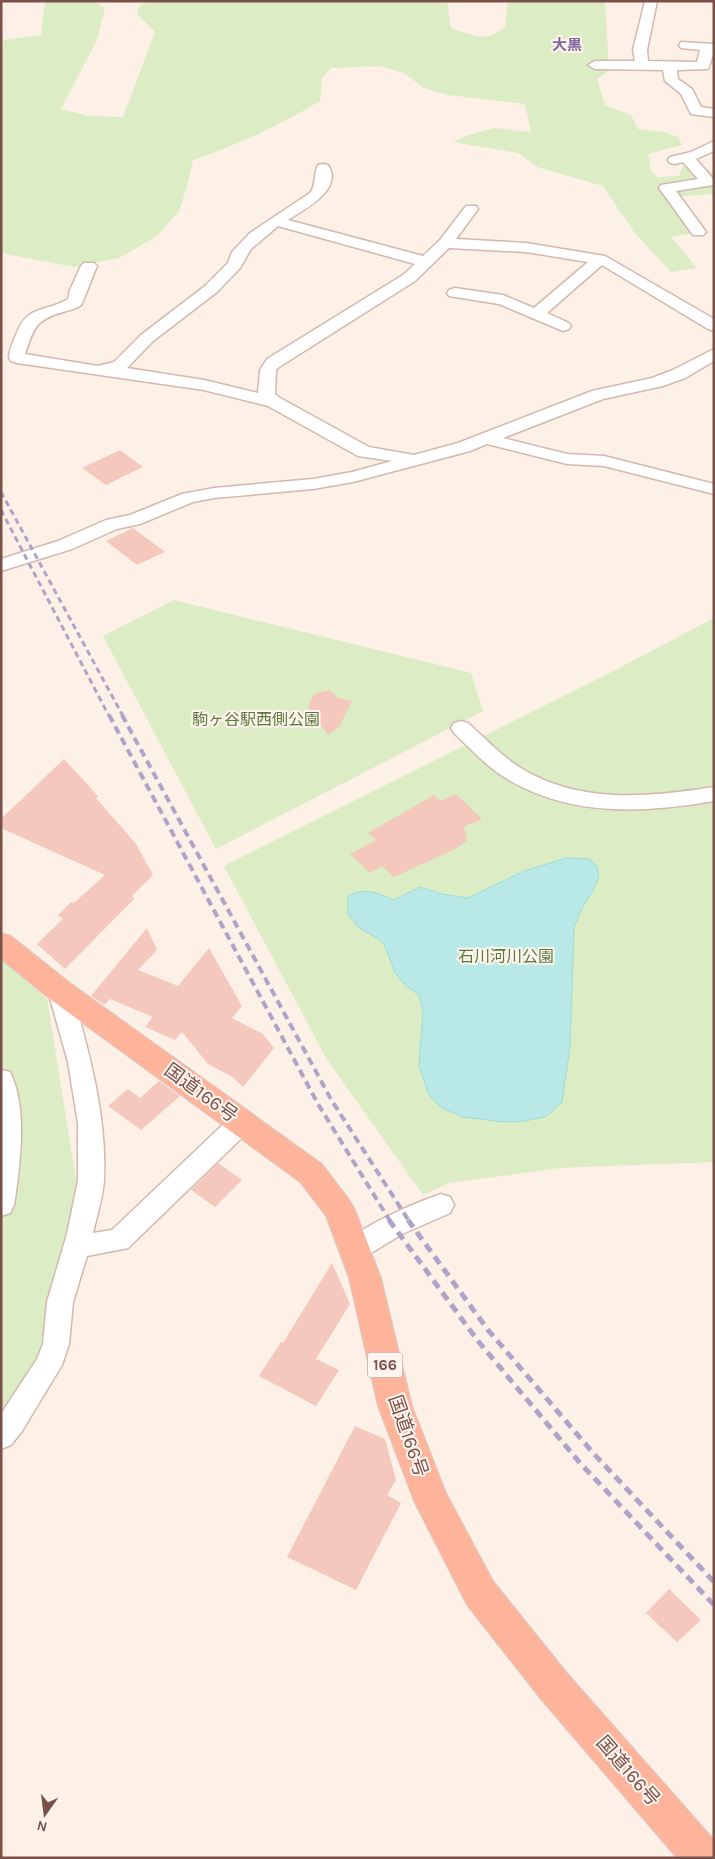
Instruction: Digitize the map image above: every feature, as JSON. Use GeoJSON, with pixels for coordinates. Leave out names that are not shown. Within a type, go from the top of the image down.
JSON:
{"type":"FeatureCollection","features":[{"type":"Feature","properties":{"kind":"highway","name":"国道166号"},"geometry":{"type":"LineString","coordinates":[[1,943],[60,991],[311,1173],[340,1210],[365,1278],[394,1406],[431,1501],[480,1594],[553,1685],[703,1858]]}},
{"type":"Feature","properties":{"kind":"street"},"geometry":{"type":"LineString","coordinates":[[642,64],[640,50],[652,1]]}},
{"type":"Feature","properties":{"kind":"street"},"geometry":{"type":"LineString","coordinates":[[595,65],[703,66],[710,48],[686,45]]}},
{"type":"Feature","properties":{"kind":"street"},"geometry":{"type":"LineString","coordinates":[[669,65],[672,81],[687,92],[696,111],[714,113]]}},
{"type":"Feature","properties":{"kind":"street"},"geometry":{"type":"LineString","coordinates":[[698,232],[666,188],[708,182],[681,159],[696,155],[714,145]]}},
{"type":"Feature","properties":{"kind":"street"},"geometry":{"type":"LineString","coordinates":[[109,370],[120,366],[147,338],[211,289],[235,265],[235,260],[251,238],[314,196],[321,188],[324,179],[323,168]]}},
{"type":"Feature","properties":{"kind":"street"},"geometry":{"type":"LineString","coordinates":[[418,459],[364,452],[274,402],[266,395],[268,370],[273,363],[409,278],[445,243],[471,209]]}},
{"type":"Feature","properties":{"kind":"street"},"geometry":{"type":"LineString","coordinates":[[276,222],[426,262]]}},
{"type":"Feature","properties":{"kind":"street"},"geometry":{"type":"LineString","coordinates":[[445,243],[490,244],[606,261],[714,326]]}},
{"type":"Feature","properties":{"kind":"street"},"geometry":{"type":"LineString","coordinates":[[536,314],[600,260]]}},
{"type":"Feature","properties":{"kind":"street"},"geometry":{"type":"LineString","coordinates":[[17,358],[29,323],[38,315],[71,306],[76,301],[81,282],[89,266]]}},
{"type":"Feature","properties":{"kind":"street"},"geometry":{"type":"LineString","coordinates":[[455,293],[502,300],[563,326]]}},
{"type":"Feature","properties":{"kind":"street"},"geometry":{"type":"LineString","coordinates":[[1,565],[65,545],[112,524],[134,520],[188,498],[214,493],[313,484],[353,477],[464,447],[598,395],[657,382],[679,374],[714,354]]}},
{"type":"Feature","properties":{"kind":"street"},"geometry":{"type":"LineString","coordinates":[[1,367],[17,358],[98,371],[109,370],[204,386],[274,402]]}},
{"type":"Feature","properties":{"kind":"street"},"geometry":{"type":"LineString","coordinates":[[487,439],[567,459],[604,461],[714,489]]}},
{"type":"Feature","properties":{"kind":"street"},"geometry":{"type":"LineString","coordinates":[[461,728],[515,774],[557,795],[602,803],[684,799],[714,794]]}},
{"type":"Feature","properties":{"kind":"street"},"geometry":{"type":"LineString","coordinates":[[1,1436],[48,1365],[56,1344],[60,1302],[76,1246],[91,1181],[90,1123],[80,1062],[60,991]]}},
{"type":"Feature","properties":{"kind":"street"},"geometry":{"type":"LineString","coordinates":[[1,1079],[4,1118],[10,1134],[7,1176],[1,1205]]}},
{"type":"Feature","properties":{"kind":"street"},"geometry":{"type":"LineString","coordinates":[[76,1246],[119,1240],[242,1122]]}},
{"type":"Feature","properties":{"kind":"street"},"geometry":{"type":"LineString","coordinates":[[354,1250],[393,1226],[441,1205]]}},
{"type":"Feature","properties":{"kind":"green space"},"geometry":{"type":"Polygon","coordinates":[[[45,1],[94,1],[105,8],[97,40],[61,109],[88,116],[123,117],[155,32],[137,14],[140,4],[152,1],[447,1],[451,28],[485,37],[505,27],[508,1],[605,1],[609,71],[597,79],[605,105],[631,115],[638,129],[664,132],[678,137],[682,145],[648,154],[651,171],[658,177],[679,176],[683,166],[701,165],[714,174],[714,194],[667,197],[694,233],[671,237],[697,268],[671,272],[634,232],[603,186],[537,167],[519,153],[453,142],[465,136],[494,128],[531,132],[525,104],[448,95],[424,88],[404,73],[379,66],[331,68],[322,78],[320,101],[258,134],[193,160],[179,211],[157,236],[119,258],[74,267],[1,253],[1,47],[4,40],[41,35],[45,1]]]}},
{"type":"Feature","properties":{"kind":"green space","name":"駒ヶ谷駅西側公園"},"geometry":{"type":"Polygon","coordinates":[[[174,600],[471,673],[483,711],[216,849],[103,636],[174,600]]]}},
{"type":"Feature","properties":{"kind":"green space","name":"石川河川公園"},"geometry":{"type":"Polygon","coordinates":[[[714,618],[714,1162],[559,1168],[449,1183],[423,1195],[326,1058],[224,866],[604,676],[714,618]]]}},
{"type":"Feature","properties":{"kind":"green space"},"geometry":{"type":"Polygon","coordinates":[[[1,956],[47,999],[79,1198],[38,1368],[1,1410],[1,956]]]}},
{"type":"Feature","properties":{"kind":"water"},"geometry":{"type":"Polygon","coordinates":[[[566,858],[589,859],[597,866],[599,876],[574,927],[570,1046],[562,1102],[547,1116],[525,1121],[504,1122],[463,1117],[442,1108],[429,1095],[419,1066],[423,1011],[419,995],[405,985],[395,973],[384,944],[379,939],[359,928],[348,914],[348,896],[366,891],[394,900],[420,887],[442,894],[468,898],[524,871],[566,858]]]}},
{"type":"Feature","properties":{"kind":"building"},"geometry":{"type":"Polygon","coordinates":[[[120,450],[143,467],[106,485],[82,468],[120,450]]]}},
{"type":"Feature","properties":{"kind":"building"},"geometry":{"type":"Polygon","coordinates":[[[133,528],[165,552],[137,565],[106,541],[133,528]]]}},
{"type":"Feature","properties":{"kind":"building"},"geometry":{"type":"Polygon","coordinates":[[[330,690],[338,698],[352,701],[339,727],[328,735],[308,708],[312,697],[316,693],[330,690]]]}},
{"type":"Feature","properties":{"kind":"building"},"geometry":{"type":"Polygon","coordinates":[[[64,759],[98,796],[96,798],[136,844],[153,875],[132,896],[134,899],[65,969],[37,944],[63,919],[58,915],[105,875],[1,828],[1,819],[64,759]]]}},
{"type":"Feature","properties":{"kind":"building"},"geometry":{"type":"Polygon","coordinates":[[[456,794],[482,819],[464,827],[467,841],[453,850],[394,877],[382,866],[370,873],[350,854],[376,840],[368,833],[434,795],[440,801],[456,794]]]}},
{"type":"Feature","properties":{"kind":"building"},"geometry":{"type":"Polygon","coordinates":[[[147,928],[157,950],[138,970],[178,986],[209,948],[242,1006],[232,1018],[263,1034],[274,1048],[243,1087],[231,1076],[208,1064],[182,1032],[175,1040],[145,1027],[153,1017],[110,999],[104,1005],[91,996],[147,928]]]}},
{"type":"Feature","properties":{"kind":"building"},"geometry":{"type":"Polygon","coordinates":[[[159,1081],[180,1096],[141,1130],[108,1106],[128,1089],[140,1098],[159,1081]]]}},
{"type":"Feature","properties":{"kind":"building"},"geometry":{"type":"Polygon","coordinates":[[[218,1163],[242,1180],[215,1207],[191,1190],[218,1163]]]}},
{"type":"Feature","properties":{"kind":"building"},"geometry":{"type":"Polygon","coordinates":[[[332,1263],[350,1304],[316,1359],[339,1370],[316,1406],[259,1376],[281,1342],[283,1343],[332,1263]]]}},
{"type":"Feature","properties":{"kind":"building"},"geometry":{"type":"Polygon","coordinates":[[[355,1426],[385,1439],[396,1480],[387,1495],[401,1503],[356,1590],[287,1557],[355,1426]]]}},
{"type":"Feature","properties":{"kind":"building"},"geometry":{"type":"Polygon","coordinates":[[[669,1589],[701,1620],[677,1642],[646,1613],[669,1589]]]}},
{"type":"Feature","properties":{"kind":"railway"},"geometry":{"type":"LineString","coordinates":[[1,492],[123,716]]}},
{"type":"Feature","properties":{"kind":"railway"},"geometry":{"type":"LineString","coordinates":[[1,510],[109,716]]}},
{"type":"Feature","properties":{"kind":"railway"},"geometry":{"type":"LineString","coordinates":[[109,715],[318,1104],[390,1221]]}},
{"type":"Feature","properties":{"kind":"railway"},"geometry":{"type":"LineString","coordinates":[[122,715],[332,1101],[409,1221]]}},
{"type":"Feature","properties":{"kind":"railway"},"geometry":{"type":"LineString","coordinates":[[389,1220],[478,1341],[580,1463],[714,1605]]}},
{"type":"Feature","properties":{"kind":"railway"},"geometry":{"type":"LineString","coordinates":[[408,1220],[488,1330],[594,1454],[714,1582]]}},
{"type":"Feature","properties":{"kind":"district","name":"大黒"},"geometry":{"type":"Point","coordinates":[567,45]}}]}
